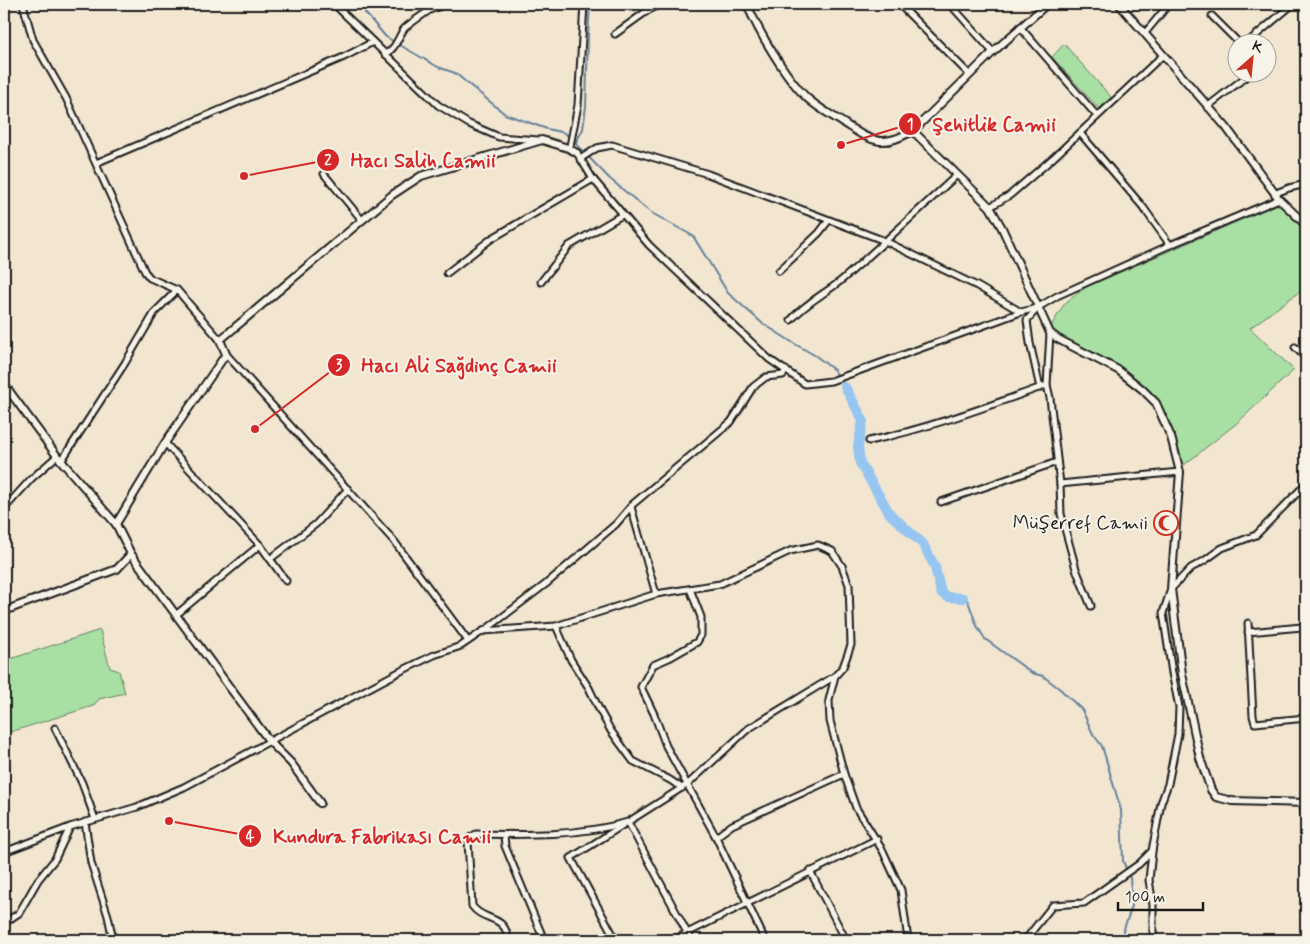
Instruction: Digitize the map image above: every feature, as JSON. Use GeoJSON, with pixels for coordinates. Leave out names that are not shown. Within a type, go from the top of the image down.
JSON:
{"type":"FeatureCollection","features":[{"type":"Feature","properties":{"kind":"street"},"geometry":{"type":"LineString","coordinates":[[24,4],[33,40],[66,98],[145,272],[150,278],[177,290],[220,340],[226,354],[243,374],[394,541],[468,641]]}},
{"type":"Feature","properties":{"kind":"street"},"geometry":{"type":"LineString","coordinates":[[334,4],[438,105],[469,124],[499,137],[542,140],[569,147],[580,156],[593,179],[649,245],[762,352],[805,384],[832,382],[1021,312],[1038,308]]}},
{"type":"Feature","properties":{"kind":"street"},"geometry":{"type":"LineString","coordinates":[[385,54],[393,47],[405,27],[430,10],[445,4]]}},
{"type":"Feature","properties":{"kind":"street"},"geometry":{"type":"LineString","coordinates":[[569,147],[578,105],[584,24],[584,6],[578,4]]}},
{"type":"Feature","properties":{"kind":"street"},"geometry":{"type":"LineString","coordinates":[[616,34],[661,4]]}},
{"type":"Feature","properties":{"kind":"street"},"geometry":{"type":"LineString","coordinates":[[747,4],[752,17],[772,50],[808,98],[868,138],[881,141],[898,138],[912,131],[993,52],[1047,4]]}},
{"type":"Feature","properties":{"kind":"street"},"geometry":{"type":"LineString","coordinates":[[899,4],[970,75]]}},
{"type":"Feature","properties":{"kind":"street"},"geometry":{"type":"LineString","coordinates":[[950,4],[993,52]]}},
{"type":"Feature","properties":{"kind":"street"},"geometry":{"type":"LineString","coordinates":[[1118,4],[1226,127],[1278,196],[1306,225]]}},
{"type":"Feature","properties":{"kind":"street"},"geometry":{"type":"LineString","coordinates":[[1145,34],[1169,4]]}},
{"type":"Feature","properties":{"kind":"street"},"geometry":{"type":"LineString","coordinates":[[1260,32],[1293,4]]}},
{"type":"Feature","properties":{"kind":"street"},"geometry":{"type":"LineString","coordinates":[[1212,16],[1228,32]]}},
{"type":"Feature","properties":{"kind":"street"},"geometry":{"type":"LineString","coordinates":[[1020,27],[1097,116]]}},
{"type":"Feature","properties":{"kind":"street"},"geometry":{"type":"LineString","coordinates":[[96,163],[344,57],[373,42]]}},
{"type":"Feature","properties":{"kind":"street"},"geometry":{"type":"LineString","coordinates":[[990,207],[1010,196],[1162,56]]}},
{"type":"Feature","properties":{"kind":"street"},"geometry":{"type":"LineString","coordinates":[[1207,107],[1239,82]]}},
{"type":"Feature","properties":{"kind":"street"},"geometry":{"type":"LineString","coordinates":[[912,131],[990,207],[1002,228],[1050,333],[1118,370],[1156,403],[1172,437],[1180,472],[1171,589],[1182,674],[1200,758],[1211,790],[1216,796],[1232,801],[1305,803],[1306,833]]}},
{"type":"Feature","properties":{"kind":"street"},"geometry":{"type":"LineString","coordinates":[[1080,133],[1143,207],[1170,245]]}},
{"type":"Feature","properties":{"kind":"street"},"geometry":{"type":"LineString","coordinates":[[220,340],[392,195],[421,176],[542,140]]}},
{"type":"Feature","properties":{"kind":"street"},"geometry":{"type":"LineString","coordinates":[[580,156],[597,148],[612,146],[708,174],[885,241],[977,286],[1021,312]]}},
{"type":"Feature","properties":{"kind":"street"},"geometry":{"type":"LineString","coordinates":[[324,174],[362,220]]}},
{"type":"Feature","properties":{"kind":"street"},"geometry":{"type":"LineString","coordinates":[[791,320],[798,311],[832,289],[957,174]]}},
{"type":"Feature","properties":{"kind":"street"},"geometry":{"type":"LineString","coordinates":[[447,273],[491,239],[593,179]]}},
{"type":"Feature","properties":{"kind":"street"},"geometry":{"type":"LineString","coordinates":[[1040,388],[1027,320],[1038,308],[1058,296],[1278,196],[1289,188],[1306,184]]}},
{"type":"Feature","properties":{"kind":"street"},"geometry":{"type":"LineString","coordinates":[[541,282],[569,246],[622,215]]}},
{"type":"Feature","properties":{"kind":"street"},"geometry":{"type":"LineString","coordinates":[[779,271],[819,233],[829,220]]}},
{"type":"Feature","properties":{"kind":"street"},"geometry":{"type":"LineString","coordinates":[[4,509],[31,479],[59,458],[125,363],[155,312],[177,290]]}},
{"type":"Feature","properties":{"kind":"street"},"geometry":{"type":"LineString","coordinates":[[1050,333],[1047,385],[1060,484],[1061,514],[1076,569],[1091,606]]}},
{"type":"Feature","properties":{"kind":"street"},"geometry":{"type":"LineString","coordinates":[[1295,347],[1306,358]]}},
{"type":"Feature","properties":{"kind":"street"},"geometry":{"type":"LineString","coordinates":[[116,524],[165,442],[226,354]]}},
{"type":"Feature","properties":{"kind":"street"},"geometry":{"type":"LineString","coordinates":[[4,852],[70,826],[137,807],[184,788],[399,672],[434,655],[461,646],[546,584],[616,524],[631,507],[731,422],[753,387],[766,377],[783,375],[786,370]]}},
{"type":"Feature","properties":{"kind":"street"},"geometry":{"type":"LineString","coordinates":[[4,384],[59,458],[116,524],[131,554],[270,742],[291,762],[320,803]]}},
{"type":"Feature","properties":{"kind":"street"},"geometry":{"type":"LineString","coordinates":[[869,440],[895,435],[955,418],[1047,385]]}},
{"type":"Feature","properties":{"kind":"street"},"geometry":{"type":"LineString","coordinates":[[165,442],[260,545],[286,581]]}},
{"type":"Feature","properties":{"kind":"street"},"geometry":{"type":"LineString","coordinates":[[941,502],[1057,462]]}},
{"type":"Feature","properties":{"kind":"street"},"geometry":{"type":"LineString","coordinates":[[1060,484],[1180,472]]}},
{"type":"Feature","properties":{"kind":"street"},"geometry":{"type":"LineString","coordinates":[[1153,940],[1153,905],[1149,880],[1152,851],[1160,802],[1168,784],[1178,734],[1179,707],[1163,613],[1171,589],[1191,568],[1222,548],[1256,535],[1306,484]]}},
{"type":"Feature","properties":{"kind":"street"},"geometry":{"type":"LineString","coordinates":[[270,559],[316,524],[348,489]]}},
{"type":"Feature","properties":{"kind":"street"},"geometry":{"type":"LineString","coordinates":[[631,507],[656,594]]}},
{"type":"Feature","properties":{"kind":"street"},"geometry":{"type":"LineString","coordinates":[[177,614],[260,545]]}},
{"type":"Feature","properties":{"kind":"street"},"geometry":{"type":"LineString","coordinates":[[483,631],[556,626],[656,594],[720,584],[790,551],[818,545],[832,550],[842,566],[849,585],[851,645],[843,667],[835,676],[748,729],[688,784],[571,858],[616,940]]}},
{"type":"Feature","properties":{"kind":"street"},"geometry":{"type":"LineString","coordinates":[[4,611],[117,569],[131,554]]}},
{"type":"Feature","properties":{"kind":"street"},"geometry":{"type":"LineString","coordinates":[[690,590],[701,617],[701,635],[697,642],[653,665],[641,687],[666,746],[716,837],[765,940]]}},
{"type":"Feature","properties":{"kind":"street"},"geometry":{"type":"LineString","coordinates":[[1248,623],[1253,716],[1255,723],[1306,718]]}},
{"type":"Feature","properties":{"kind":"street"},"geometry":{"type":"LineString","coordinates":[[556,626],[572,660],[604,718],[633,761],[682,788]]}},
{"type":"Feature","properties":{"kind":"street"},"geometry":{"type":"LineString","coordinates":[[1248,632],[1302,627],[1306,631]]}},
{"type":"Feature","properties":{"kind":"street"},"geometry":{"type":"LineString","coordinates":[[835,676],[829,700],[830,721],[844,774],[856,808],[877,839],[900,890],[908,940]]}},
{"type":"Feature","properties":{"kind":"street"},"geometry":{"type":"LineString","coordinates":[[54,728],[82,783],[95,819]]}},
{"type":"Feature","properties":{"kind":"street"},"geometry":{"type":"LineString","coordinates":[[716,837],[732,825],[844,774]]}},
{"type":"Feature","properties":{"kind":"street"},"geometry":{"type":"LineString","coordinates":[[85,822],[91,863],[108,916],[113,940]]}},
{"type":"Feature","properties":{"kind":"street"},"geometry":{"type":"LineString","coordinates":[[508,940],[508,931],[503,924],[474,910],[472,906],[468,842],[471,837],[476,834],[504,835],[574,832],[603,829],[628,822]]}},
{"type":"Feature","properties":{"kind":"street"},"geometry":{"type":"LineString","coordinates":[[628,822],[691,940]]}},
{"type":"Feature","properties":{"kind":"street"},"geometry":{"type":"LineString","coordinates":[[4,923],[19,913],[38,880],[55,859],[70,826]]}},
{"type":"Feature","properties":{"kind":"street"},"geometry":{"type":"LineString","coordinates":[[504,835],[505,846],[544,940]]}},
{"type":"Feature","properties":{"kind":"street"},"geometry":{"type":"LineString","coordinates":[[673,940],[877,839]]}},
{"type":"Feature","properties":{"kind":"street"},"geometry":{"type":"LineString","coordinates":[[1025,940],[1053,905],[1084,903],[1139,864],[1152,851]]}},
{"type":"Feature","properties":{"kind":"street"},"geometry":{"type":"LineString","coordinates":[[810,871],[846,940]]}},
{"type":"Feature","properties":{"kind":"green space"},"geometry":{"type":"Polygon","coordinates":[[[1064,44],[1111,97],[1099,109],[1052,57],[1064,44]]]}},
{"type":"Feature","properties":{"kind":"green space"},"geometry":{"type":"Polygon","coordinates":[[[1278,204],[1306,232],[1306,287],[1250,328],[1294,370],[1237,423],[1184,465],[1173,430],[1153,394],[1124,372],[1052,333],[1051,326],[1065,303],[1086,287],[1278,204]]]}},
{"type":"Feature","properties":{"kind":"green space"},"geometry":{"type":"Polygon","coordinates":[[[100,630],[110,668],[119,671],[125,693],[99,699],[93,706],[4,734],[4,661],[100,630]]]}},
{"type":"Feature","properties":{"kind":"waterway"},"geometry":{"type":"LineString","coordinates":[[359,4],[386,37],[438,67],[455,73],[505,114],[547,129],[565,133],[570,138]]}},
{"type":"Feature","properties":{"kind":"waterway"},"geometry":{"type":"LineString","coordinates":[[575,144],[583,129],[586,107],[590,4]]}},
{"type":"Feature","properties":{"kind":"waterway"},"geometry":{"type":"LineString","coordinates":[[573,141],[610,179],[650,212],[693,236],[728,293],[762,323],[816,356],[834,370],[845,387]]}},
{"type":"Feature","properties":{"kind":"waterway"},"geometry":{"type":"LineString","coordinates":[[845,387],[863,420],[858,446],[860,463],[890,514],[923,544],[935,567],[941,593],[948,597],[963,598]]}},
{"type":"Feature","properties":{"kind":"waterway"},"geometry":{"type":"LineString","coordinates":[[963,598],[968,601],[977,626],[985,639],[1032,673],[1043,676],[1060,689],[1082,710],[1093,734],[1102,746],[1121,810],[1123,861],[1130,878],[1132,906],[1120,940]]}},
{"type":"Feature","properties":{"kind":"place","name":"Şehitlik Camii"},"geometry":{"type":"Point","coordinates":[841,145]}},
{"type":"Feature","properties":{"kind":"place","name":"Hacı Salih Camii"},"geometry":{"type":"Point","coordinates":[244,176]}},
{"type":"Feature","properties":{"kind":"place","name":"Hacı Ali Sağdinç Camii"},"geometry":{"type":"Point","coordinates":[255,429]}},
{"type":"Feature","properties":{"kind":"place","name":"Müşerref Camii"},"geometry":{"type":"Point","coordinates":[1166,523]}},
{"type":"Feature","properties":{"kind":"place","name":"Kundura Fabrikası Camii"},"geometry":{"type":"Point","coordinates":[169,821]}}]}
